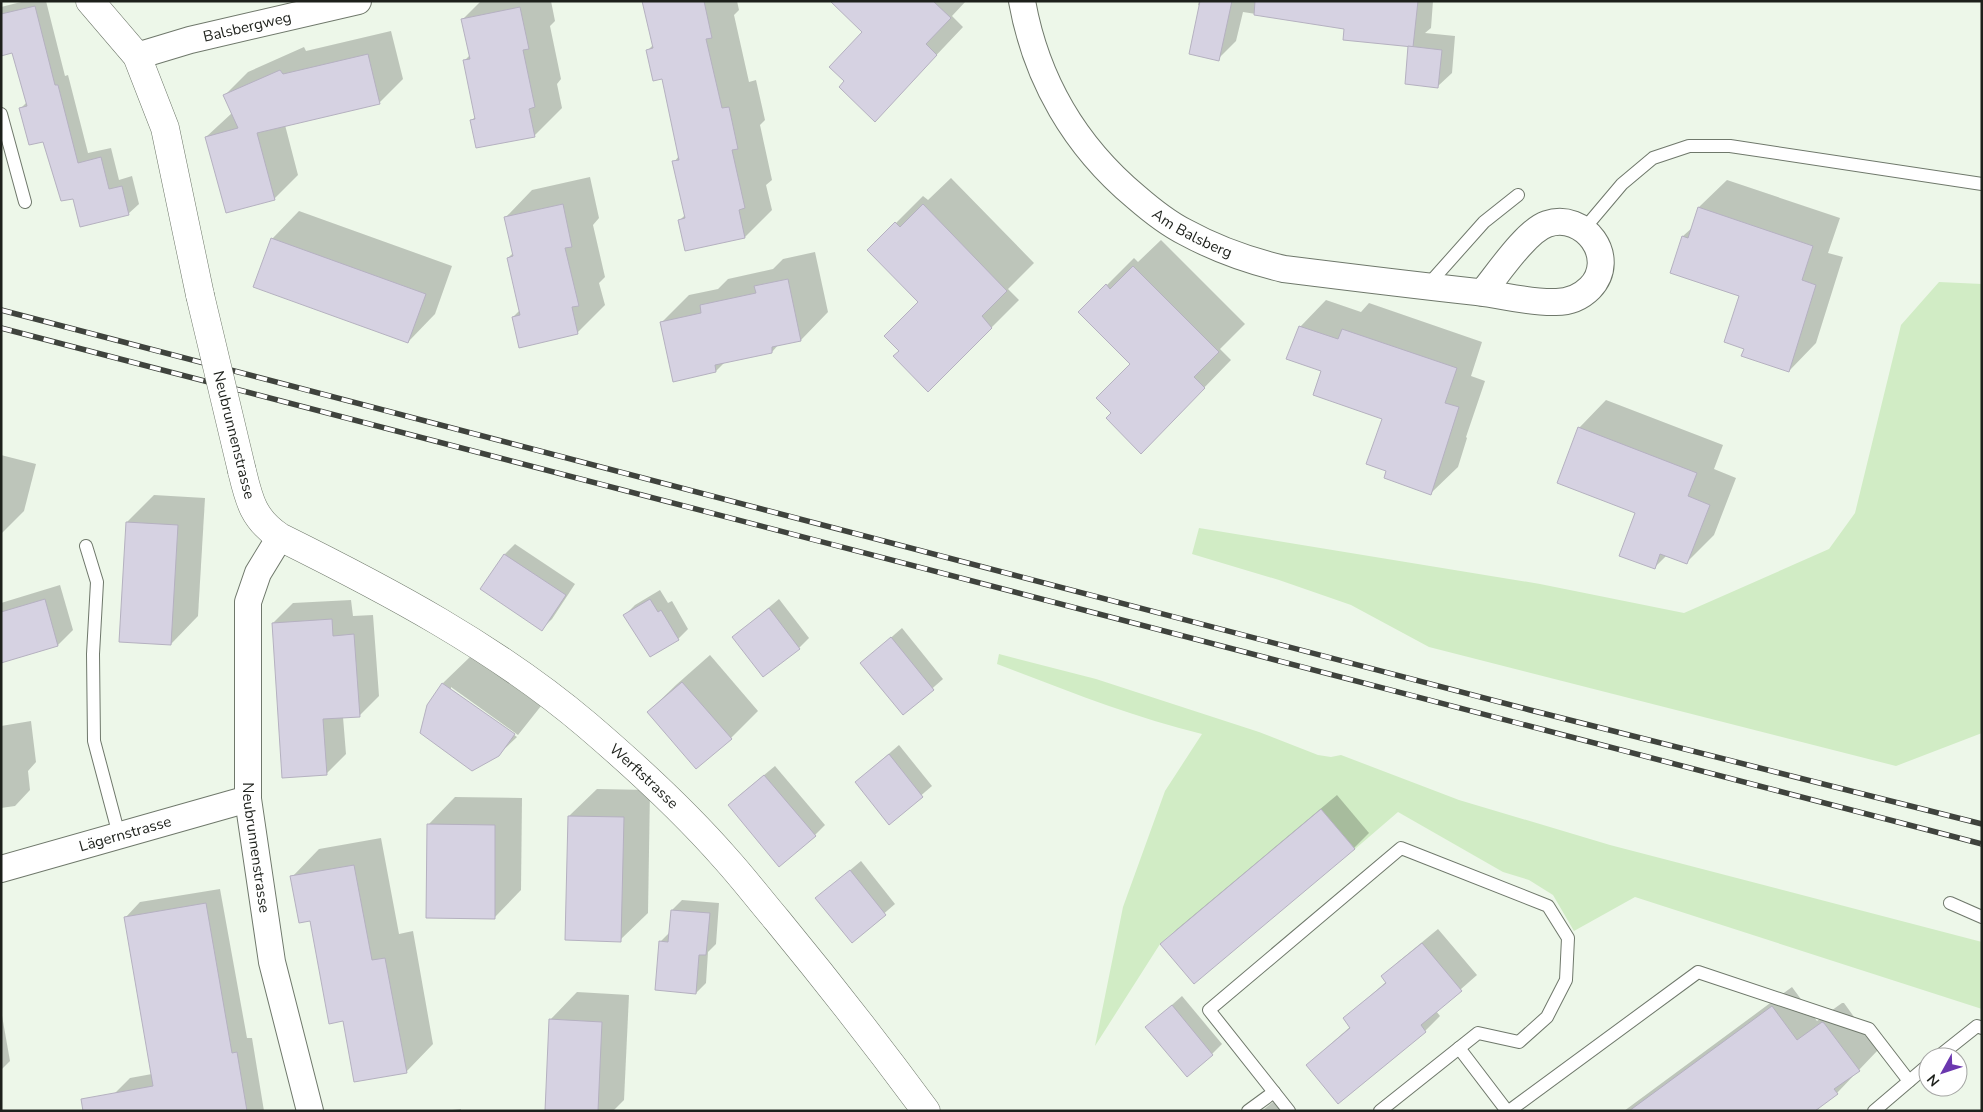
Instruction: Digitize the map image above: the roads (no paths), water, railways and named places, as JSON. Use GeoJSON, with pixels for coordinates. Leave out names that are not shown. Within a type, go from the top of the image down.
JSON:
{"type":"FeatureCollection","features":[{"type":"Feature","properties":{"kind":"street","name":"Neubrunnenstrasse"},"geometry":{"type":"LineString","coordinates":[[90,1],[138,56],[165,128],[200,295],[248,497],[257,517],[267,528],[280,537],[258,573],[248,602],[248,799],[272,962],[310,1111]]}},
{"type":"Feature","properties":{"kind":"street","name":"Balsbergweg"},"geometry":{"type":"LineString","coordinates":[[138,56],[190,40],[358,1]]}},
{"type":"Feature","properties":{"kind":"street","name":"Am Balsberg"},"geometry":{"type":"LineString","coordinates":[[1022,1],[1026,25],[1036,54],[1060,108],[1096,160],[1122,186],[1150,209],[1184,232],[1225,251],[1258,263],[1284,269],[1482,292],[1541,302],[1557,302],[1583,295],[1599,275],[1601,262],[1599,249],[1594,238],[1584,229]]}},
{"type":"Feature","properties":{"kind":"street"},"geometry":{"type":"LineString","coordinates":[[1482,292],[1525,241],[1546,224],[1559,221],[1572,223],[1584,229]]}},
{"type":"Feature","properties":{"kind":"street","name":"Werftstrasse"},"geometry":{"type":"LineString","coordinates":[[280,537],[422,611],[520,674],[586,724],[655,787],[726,859],[876,1045],[926,1111]]}},
{"type":"Feature","properties":{"kind":"street","name":"Lägernstrasse"},"geometry":{"type":"LineString","coordinates":[[1,869],[248,799]]}},
{"type":"Feature","properties":{"kind":"lane"},"geometry":{"type":"LineString","coordinates":[[1,114],[25,202]]}},
{"type":"Feature","properties":{"kind":"lane"},"geometry":{"type":"LineString","coordinates":[[1584,229],[1622,184],[1652,158],[1689,146],[1730,146],[1982,184]]}},
{"type":"Feature","properties":{"kind":"lane"},"geometry":{"type":"LineString","coordinates":[[1427,286],[1484,222],[1518,195]]}},
{"type":"Feature","properties":{"kind":"lane"},"geometry":{"type":"LineString","coordinates":[[86,546],[96,582],[93,654],[94,741],[119,835]]}},
{"type":"Feature","properties":{"kind":"lane"},"geometry":{"type":"LineString","coordinates":[[1289,1111],[1209,1010],[1401,848],[1548,906],[1568,938],[1566,980],[1547,1017],[1519,1042],[1478,1033],[1380,1111]]}},
{"type":"Feature","properties":{"kind":"lane"},"geometry":{"type":"LineString","coordinates":[[1950,903],[1982,917]]}},
{"type":"Feature","properties":{"kind":"lane"},"geometry":{"type":"LineString","coordinates":[[1459,1048],[1508,1111],[1698,972],[1869,1029],[1909,1081]]}},
{"type":"Feature","properties":{"kind":"lane"},"geometry":{"type":"LineString","coordinates":[[1951,1047],[1977,1026],[1982,1028]]}},
{"type":"Feature","properties":{"kind":"lane"},"geometry":{"type":"LineString","coordinates":[[1874,1111],[1918,1073]]}},
{"type":"Feature","properties":{"kind":"lane"},"geometry":{"type":"LineString","coordinates":[[1248,1111],[1274,1092]]}},
{"type":"Feature","properties":{"kind":"railway"},"geometry":{"type":"LineString","coordinates":[[1,310],[1530,710],[1982,824]]}},
{"type":"Feature","properties":{"kind":"railway"},"geometry":{"type":"LineString","coordinates":[[1,328],[1982,844]]}}]}
